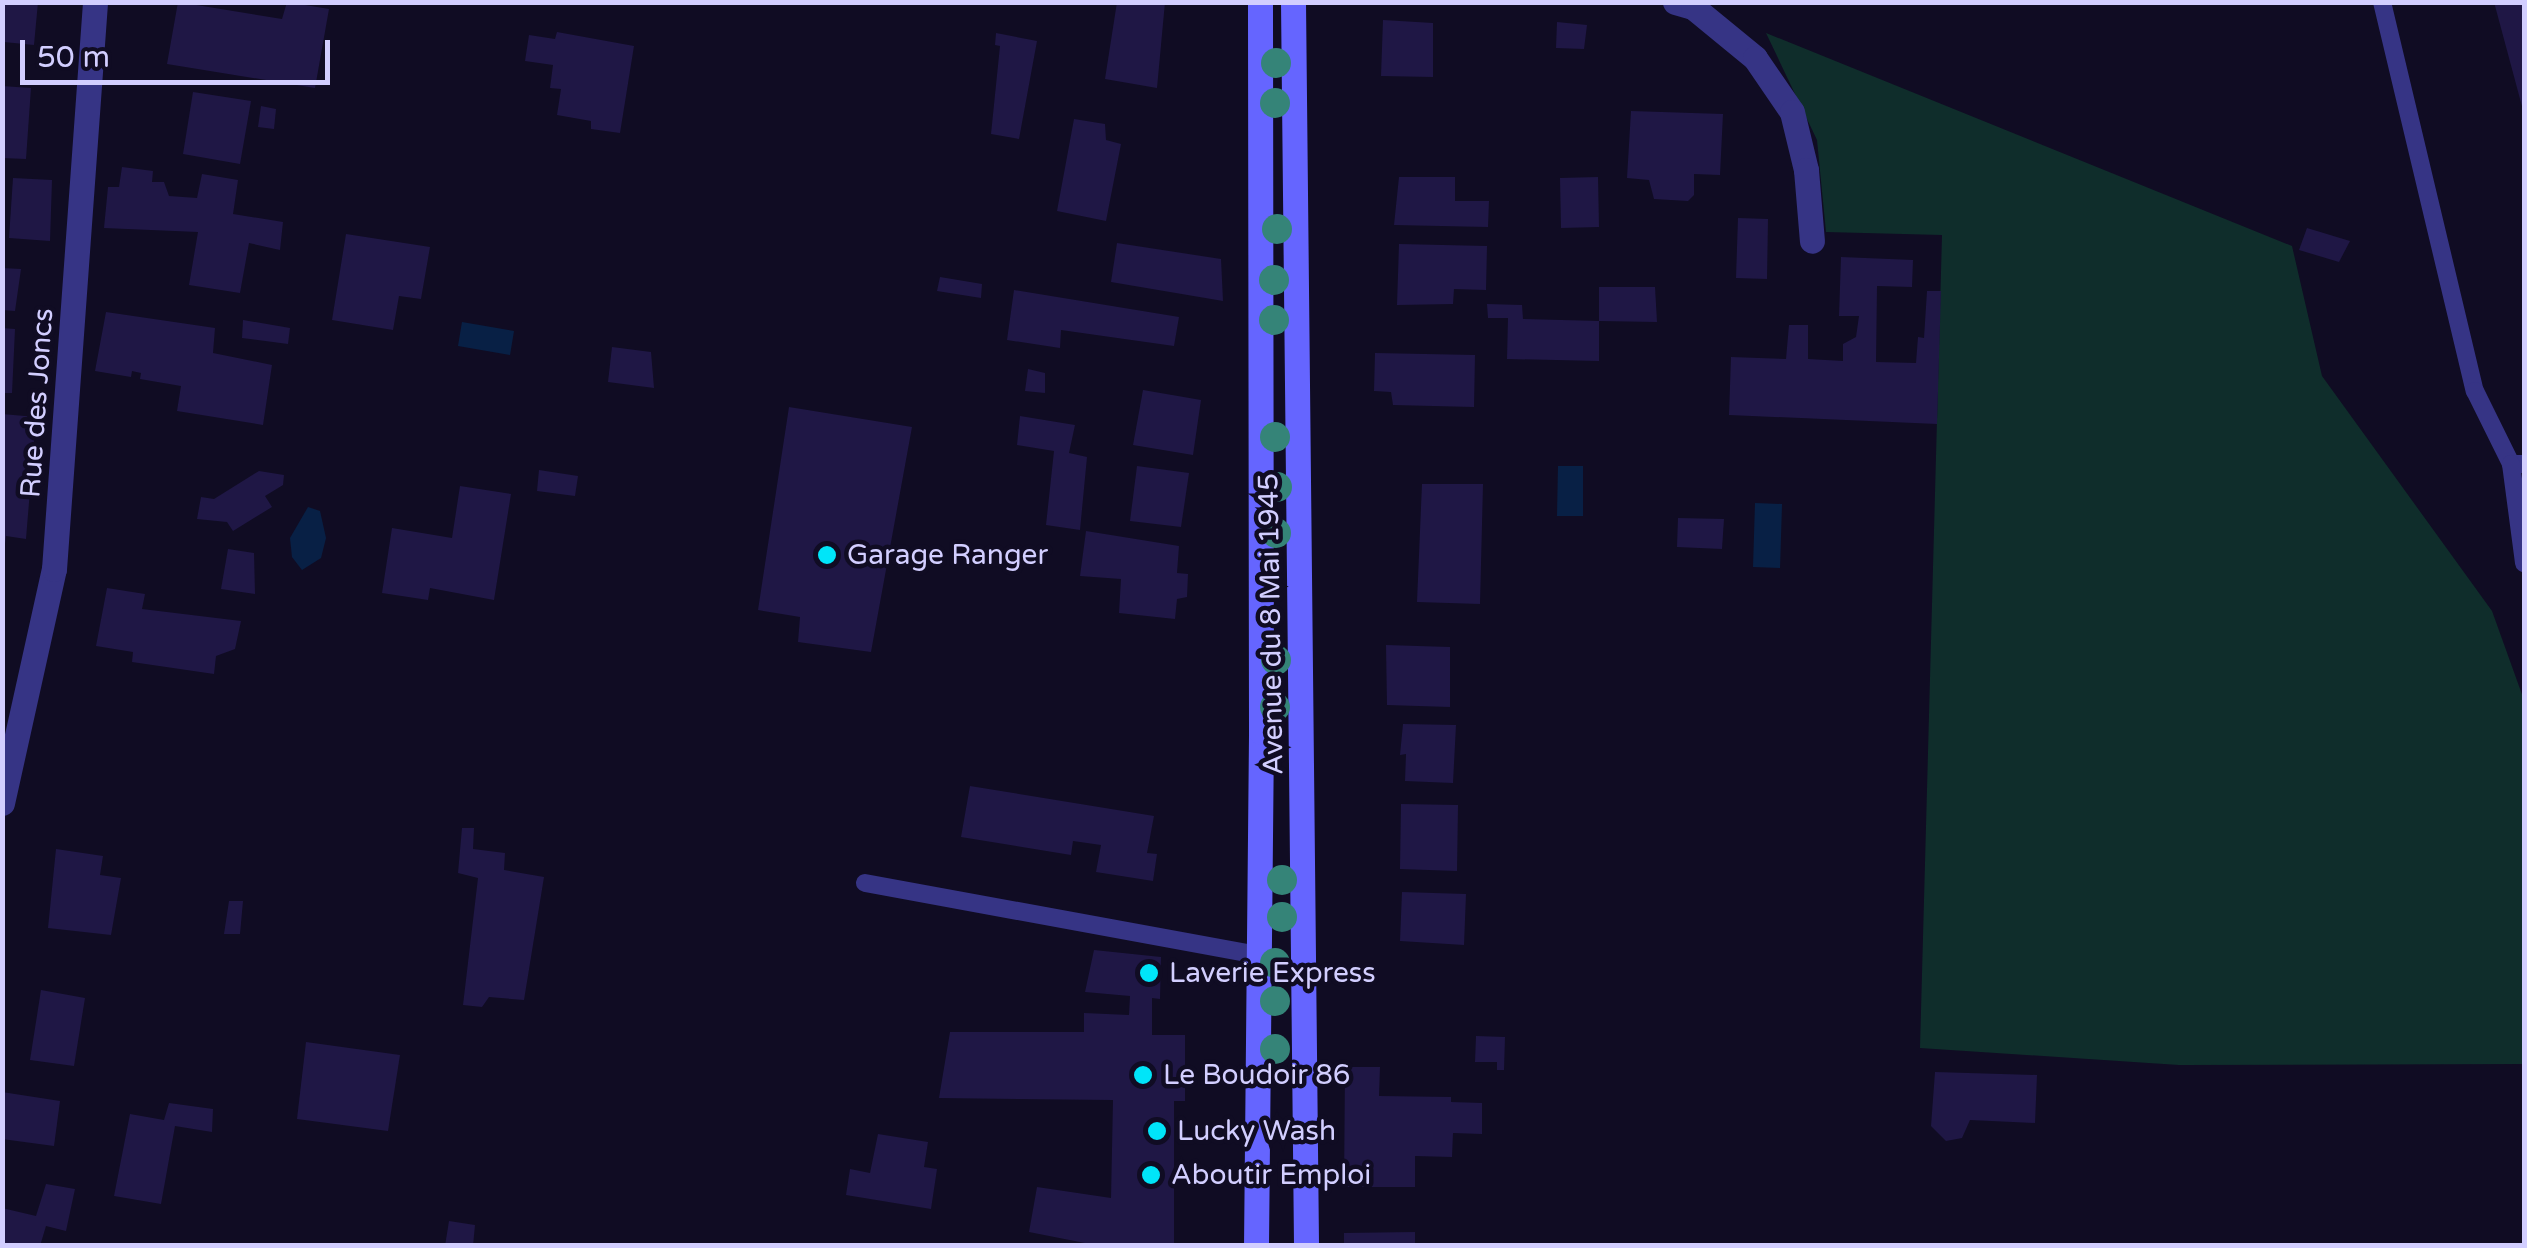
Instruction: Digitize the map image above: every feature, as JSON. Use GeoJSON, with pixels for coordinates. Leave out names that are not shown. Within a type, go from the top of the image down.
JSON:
{"type":"FeatureCollection","features":[{"type":"Feature","properties":{"kind":"main road","name":"Avenue du 8 Mai 1945"},"geometry":{"type":"LineString","coordinates":[[1256,1246],[1260,2]]}},
{"type":"Feature","properties":{"kind":"main road","name":"Avenue du 8 Mai 1945"},"geometry":{"type":"LineString","coordinates":[[1292,2],[1306,1246]]}},
{"type":"Feature","properties":{"kind":"street","name":"Rue des Joncs"},"geometry":{"type":"LineString","coordinates":[[2,803],[54,569],[94,2]]}},
{"type":"Feature","properties":{"kind":"street"},"geometry":{"type":"LineString","coordinates":[[1675,2],[1693,8],[1755,58],[1792,112],[1806,170],[1812,241]]}},
{"type":"Feature","properties":{"kind":"lane"},"geometry":{"type":"LineString","coordinates":[[2382,2],[2475,391],[2518,464],[2524,562]]}},
{"type":"Feature","properties":{"kind":"lane"},"geometry":{"type":"LineString","coordinates":[[865,883],[1258,955]]}},
{"type":"Feature","properties":{"kind":"green space"},"geometry":{"type":"Polygon","coordinates":[[[1766,33],[2292,246],[2322,376],[2492,611],[2524,700],[2524,1064],[2179,1065],[1920,1048],[1942,235],[1826,232],[1817,140],[1766,33]]]}},
{"type":"Feature","properties":{"kind":"water"},"geometry":{"type":"Polygon","coordinates":[[[462,322],[514,331],[510,355],[458,346],[462,322]]]}},
{"type":"Feature","properties":{"kind":"water"},"geometry":{"type":"Polygon","coordinates":[[[1558,466],[1583,466],[1583,516],[1557,516],[1558,466]]]}},
{"type":"Feature","properties":{"kind":"water"},"geometry":{"type":"Polygon","coordinates":[[[1755,503],[1782,504],[1780,568],[1753,567],[1755,503]]]}},
{"type":"Feature","properties":{"kind":"water"},"geometry":{"type":"Polygon","coordinates":[[[308,507],[320,511],[326,538],[321,558],[302,570],[292,557],[290,538],[308,507]]]}},
{"type":"Feature","properties":{"kind":"building"},"geometry":{"type":"Polygon","coordinates":[[[2,2],[38,2],[34,45],[4,42],[2,2]]]}},
{"type":"Feature","properties":{"kind":"building"},"geometry":{"type":"Polygon","coordinates":[[[178,2],[282,19],[287,2],[329,9],[315,88],[167,64],[178,2]]]}},
{"type":"Feature","properties":{"kind":"building"},"geometry":{"type":"Polygon","coordinates":[[[1117,2],[1165,2],[1157,88],[1105,79],[1117,2]]]}},
{"type":"Feature","properties":{"kind":"building"},"geometry":{"type":"Polygon","coordinates":[[[2494,2],[2524,2],[2524,110],[2523,110],[2494,2]]]}},
{"type":"Feature","properties":{"kind":"building"},"geometry":{"type":"Polygon","coordinates":[[[1383,20],[1433,23],[1433,77],[1381,76],[1383,20]]]}},
{"type":"Feature","properties":{"kind":"building"},"geometry":{"type":"Polygon","coordinates":[[[1557,22],[1587,25],[1584,49],[1556,48],[1557,22]]]}},
{"type":"Feature","properties":{"kind":"building"},"geometry":{"type":"Polygon","coordinates":[[[557,32],[634,46],[620,133],[591,129],[591,121],[557,115],[561,89],[550,88],[553,65],[525,61],[529,35],[555,39],[557,32]]]}},
{"type":"Feature","properties":{"kind":"building"},"geometry":{"type":"Polygon","coordinates":[[[996,33],[1037,41],[1019,139],[991,134],[1000,46],[995,45],[996,33]]]}},
{"type":"Feature","properties":{"kind":"building"},"geometry":{"type":"Polygon","coordinates":[[[2,86],[31,88],[26,159],[2,158],[2,86]]]}},
{"type":"Feature","properties":{"kind":"building"},"geometry":{"type":"Polygon","coordinates":[[[193,92],[251,101],[240,164],[183,154],[193,92]]]}},
{"type":"Feature","properties":{"kind":"building"},"geometry":{"type":"Polygon","coordinates":[[[261,106],[276,109],[274,129],[258,127],[261,106]]]}},
{"type":"Feature","properties":{"kind":"building"},"geometry":{"type":"Polygon","coordinates":[[[1631,111],[1723,114],[1720,175],[1694,174],[1694,195],[1688,201],[1654,199],[1649,180],[1627,178],[1631,111]]]}},
{"type":"Feature","properties":{"kind":"building"},"geometry":{"type":"Polygon","coordinates":[[[1074,119],[1105,124],[1106,140],[1121,144],[1106,221],[1057,211],[1074,119]]]}},
{"type":"Feature","properties":{"kind":"building"},"geometry":{"type":"Polygon","coordinates":[[[122,167],[153,171],[152,182],[164,182],[169,196],[197,198],[202,174],[238,180],[233,214],[283,222],[280,250],[249,243],[240,293],[189,285],[198,232],[104,228],[108,187],[119,187],[122,167]]]}},
{"type":"Feature","properties":{"kind":"building"},"geometry":{"type":"Polygon","coordinates":[[[1399,177],[1455,177],[1455,201],[1489,201],[1488,227],[1394,225],[1399,177]]]}},
{"type":"Feature","properties":{"kind":"building"},"geometry":{"type":"Polygon","coordinates":[[[1598,177],[1599,227],[1561,228],[1560,178],[1598,177]]]}},
{"type":"Feature","properties":{"kind":"building"},"geometry":{"type":"Polygon","coordinates":[[[13,178],[52,180],[50,241],[9,238],[13,178]]]}},
{"type":"Feature","properties":{"kind":"building"},"geometry":{"type":"Polygon","coordinates":[[[1738,218],[1768,219],[1767,279],[1736,278],[1738,218]]]}},
{"type":"Feature","properties":{"kind":"building"},"geometry":{"type":"Polygon","coordinates":[[[2307,228],[2350,241],[2339,262],[2299,250],[2307,228]]]}},
{"type":"Feature","properties":{"kind":"building"},"geometry":{"type":"Polygon","coordinates":[[[346,234],[430,247],[421,299],[399,296],[393,330],[332,320],[346,234]]]}},
{"type":"Feature","properties":{"kind":"building"},"geometry":{"type":"Polygon","coordinates":[[[1117,243],[1221,259],[1223,301],[1111,282],[1117,243]]]}},
{"type":"Feature","properties":{"kind":"building"},"geometry":{"type":"Polygon","coordinates":[[[1399,244],[1487,246],[1486,290],[1454,289],[1453,304],[1397,305],[1399,244]]]}},
{"type":"Feature","properties":{"kind":"building"},"geometry":{"type":"Polygon","coordinates":[[[1841,257],[1913,260],[1912,287],[1877,286],[1876,362],[1916,363],[1918,337],[1924,338],[1927,291],[1941,291],[1937,424],[1729,415],[1731,357],[1786,359],[1789,325],[1808,325],[1808,359],[1843,361],[1843,344],[1856,337],[1859,316],[1839,316],[1841,257]]]}},
{"type":"Feature","properties":{"kind":"building"},"geometry":{"type":"Polygon","coordinates":[[[2,268],[21,269],[15,311],[2,310],[2,268]]]}},
{"type":"Feature","properties":{"kind":"building"},"geometry":{"type":"Polygon","coordinates":[[[940,277],[982,284],[981,298],[937,291],[940,277]]]}},
{"type":"Feature","properties":{"kind":"building"},"geometry":{"type":"Polygon","coordinates":[[[1599,287],[1655,287],[1657,322],[1599,321],[1599,287]]]}},
{"type":"Feature","properties":{"kind":"building"},"geometry":{"type":"Polygon","coordinates":[[[1014,290],[1179,317],[1174,346],[1061,330],[1060,348],[1007,340],[1014,290]]]}},
{"type":"Feature","properties":{"kind":"building"},"geometry":{"type":"Polygon","coordinates":[[[1487,304],[1522,305],[1523,319],[1599,321],[1599,361],[1507,359],[1508,318],[1488,318],[1487,304]]]}},
{"type":"Feature","properties":{"kind":"building"},"geometry":{"type":"Polygon","coordinates":[[[106,312],[215,328],[213,353],[272,365],[263,425],[177,411],[181,386],[140,379],[141,373],[132,371],[131,377],[95,371],[106,312]]]}},
{"type":"Feature","properties":{"kind":"building"},"geometry":{"type":"Polygon","coordinates":[[[243,320],[290,328],[288,344],[242,338],[243,320]]]}},
{"type":"Feature","properties":{"kind":"building"},"geometry":{"type":"Polygon","coordinates":[[[2,328],[15,329],[12,393],[2,393],[2,328]]]}},
{"type":"Feature","properties":{"kind":"building"},"geometry":{"type":"Polygon","coordinates":[[[612,347],[651,352],[654,388],[608,382],[612,347]]]}},
{"type":"Feature","properties":{"kind":"building"},"geometry":{"type":"Polygon","coordinates":[[[1375,353],[1475,355],[1474,407],[1393,405],[1391,392],[1374,391],[1375,353]]]}},
{"type":"Feature","properties":{"kind":"building"},"geometry":{"type":"Polygon","coordinates":[[[1028,369],[1045,373],[1045,393],[1025,391],[1028,369]]]}},
{"type":"Feature","properties":{"kind":"building"},"geometry":{"type":"Polygon","coordinates":[[[1143,390],[1201,400],[1193,455],[1133,445],[1143,390]]]}},
{"type":"Feature","properties":{"kind":"building","name":"Garage Ranger"},"geometry":{"type":"Polygon","coordinates":[[[789,407],[912,427],[871,652],[798,642],[800,617],[758,610],[789,407]]]}},
{"type":"Feature","properties":{"kind":"building"},"geometry":{"type":"Polygon","coordinates":[[[2,414],[36,417],[26,539],[6,536],[5,544],[2,414]]]}},
{"type":"Feature","properties":{"kind":"building"},"geometry":{"type":"Polygon","coordinates":[[[1020,416],[1075,425],[1069,453],[1087,457],[1080,530],[1046,525],[1054,451],[1017,445],[1020,416]]]}},
{"type":"Feature","properties":{"kind":"building"},"geometry":{"type":"Polygon","coordinates":[[[1137,466],[1189,473],[1181,527],[1130,521],[1137,466]]]}},
{"type":"Feature","properties":{"kind":"building"},"geometry":{"type":"Polygon","coordinates":[[[539,470],[578,476],[575,496],[537,491],[539,470]]]}},
{"type":"Feature","properties":{"kind":"building"},"geometry":{"type":"Polygon","coordinates":[[[259,471],[284,475],[283,485],[265,496],[272,507],[233,531],[227,522],[197,519],[201,497],[214,499],[259,471]]]}},
{"type":"Feature","properties":{"kind":"building"},"geometry":{"type":"Polygon","coordinates":[[[1422,484],[1483,484],[1480,604],[1417,602],[1422,484]]]}},
{"type":"Feature","properties":{"kind":"building"},"geometry":{"type":"Polygon","coordinates":[[[460,486],[511,494],[494,600],[430,588],[428,600],[382,593],[392,528],[452,538],[460,486]]]}},
{"type":"Feature","properties":{"kind":"building"},"geometry":{"type":"Polygon","coordinates":[[[1678,518],[1724,519],[1722,549],[1677,547],[1678,518]]]}},
{"type":"Feature","properties":{"kind":"building"},"geometry":{"type":"Polygon","coordinates":[[[1086,531],[1179,546],[1177,573],[1188,574],[1187,597],[1177,599],[1175,619],[1119,613],[1121,579],[1080,576],[1086,531]]]}},
{"type":"Feature","properties":{"kind":"building"},"geometry":{"type":"Polygon","coordinates":[[[228,549],[254,553],[255,594],[221,589],[228,549]]]}},
{"type":"Feature","properties":{"kind":"building"},"geometry":{"type":"Polygon","coordinates":[[[107,588],[145,594],[142,609],[241,621],[235,649],[216,656],[214,674],[132,662],[133,652],[96,646],[107,588]]]}},
{"type":"Feature","properties":{"kind":"building"},"geometry":{"type":"Polygon","coordinates":[[[1386,645],[1450,647],[1450,707],[1387,705],[1386,645]]]}},
{"type":"Feature","properties":{"kind":"building"},"geometry":{"type":"Polygon","coordinates":[[[1403,724],[1456,725],[1453,783],[1405,781],[1406,754],[1400,755],[1403,724]]]}},
{"type":"Feature","properties":{"kind":"building"},"geometry":{"type":"Polygon","coordinates":[[[970,786],[1154,816],[1147,853],[1157,854],[1153,881],[1096,872],[1101,845],[1073,841],[1071,855],[961,837],[970,786]]]}},
{"type":"Feature","properties":{"kind":"building"},"geometry":{"type":"Polygon","coordinates":[[[1401,804],[1458,805],[1457,871],[1400,869],[1401,804]]]}},
{"type":"Feature","properties":{"kind":"building"},"geometry":{"type":"Polygon","coordinates":[[[462,828],[474,828],[473,849],[505,853],[504,870],[544,877],[524,1000],[489,997],[482,1007],[463,1005],[478,878],[458,873],[462,828]]]}},
{"type":"Feature","properties":{"kind":"building"},"geometry":{"type":"Polygon","coordinates":[[[56,849],[103,856],[100,875],[121,878],[111,935],[48,928],[56,849]]]}},
{"type":"Feature","properties":{"kind":"building"},"geometry":{"type":"Polygon","coordinates":[[[1402,892],[1466,894],[1464,945],[1400,941],[1402,892]]]}},
{"type":"Feature","properties":{"kind":"building"},"geometry":{"type":"Polygon","coordinates":[[[229,901],[243,901],[240,934],[224,934],[229,901]]]}},
{"type":"Feature","properties":{"kind":"building"},"geometry":{"type":"Polygon","coordinates":[[[1094,950],[1161,957],[1160,999],[1152,998],[1152,1035],[1185,1035],[1185,1101],[1174,1101],[1174,1246],[1100,1246],[1029,1232],[1037,1187],[1111,1198],[1113,1100],[939,1098],[950,1032],[1084,1032],[1084,1013],[1129,1015],[1130,996],[1085,992],[1094,950]]]}},
{"type":"Feature","properties":{"kind":"building"},"geometry":{"type":"Polygon","coordinates":[[[41,990],[85,998],[74,1066],[30,1060],[41,990]]]}},
{"type":"Feature","properties":{"kind":"building"},"geometry":{"type":"Polygon","coordinates":[[[1476,1036],[1505,1037],[1504,1070],[1497,1070],[1497,1062],[1475,1062],[1476,1036]]]}},
{"type":"Feature","properties":{"kind":"building"},"geometry":{"type":"Polygon","coordinates":[[[306,1042],[400,1055],[388,1131],[297,1119],[306,1042]]]}},
{"type":"Feature","properties":{"kind":"building"},"geometry":{"type":"Polygon","coordinates":[[[1345,1067],[1380,1067],[1379,1096],[1451,1097],[1451,1102],[1482,1103],[1482,1134],[1453,1133],[1452,1157],[1415,1156],[1415,1187],[1344,1187],[1345,1067]]]}},
{"type":"Feature","properties":{"kind":"building"},"geometry":{"type":"Polygon","coordinates":[[[1935,1072],[2037,1075],[2035,1123],[1970,1120],[1962,1138],[1946,1141],[1931,1126],[1935,1072]]]}},
{"type":"Feature","properties":{"kind":"building"},"geometry":{"type":"Polygon","coordinates":[[[2,1092],[60,1101],[54,1146],[2,1139],[2,1092]]]}},
{"type":"Feature","properties":{"kind":"building"},"geometry":{"type":"Polygon","coordinates":[[[169,1103],[213,1109],[212,1132],[175,1126],[161,1204],[114,1196],[130,1114],[164,1120],[169,1103]]]}},
{"type":"Feature","properties":{"kind":"building"},"geometry":{"type":"Polygon","coordinates":[[[878,1134],[928,1142],[924,1167],[937,1169],[931,1209],[846,1195],[850,1169],[870,1173],[878,1134]]]}},
{"type":"Feature","properties":{"kind":"building"},"geometry":{"type":"Polygon","coordinates":[[[46,1184],[75,1189],[66,1231],[46,1226],[40,1246],[2,1246],[2,1208],[36,1216],[46,1184]]]}},
{"type":"Feature","properties":{"kind":"building"},"geometry":{"type":"Polygon","coordinates":[[[449,1221],[475,1225],[473,1246],[445,1246],[449,1221]]]}},
{"type":"Feature","properties":{"kind":"building"},"geometry":{"type":"Polygon","coordinates":[[[1415,1232],[1415,1246],[1344,1246],[1344,1233],[1415,1232]]]}},
{"type":"Feature","properties":{"kind":"place","name":"Garage Ranger"},"geometry":{"type":"Point","coordinates":[827,555]}},
{"type":"Feature","properties":{"kind":"place","name":"Laverie Express"},"geometry":{"type":"Point","coordinates":[1149,973]}},
{"type":"Feature","properties":{"kind":"place","name":"Le Boudoir 86"},"geometry":{"type":"Point","coordinates":[1143,1075]}},
{"type":"Feature","properties":{"kind":"place","name":"Lucky Wash"},"geometry":{"type":"Point","coordinates":[1157,1131]}},
{"type":"Feature","properties":{"kind":"place","name":"Aboutir Emploi"},"geometry":{"type":"Point","coordinates":[1151,1175]}}]}
